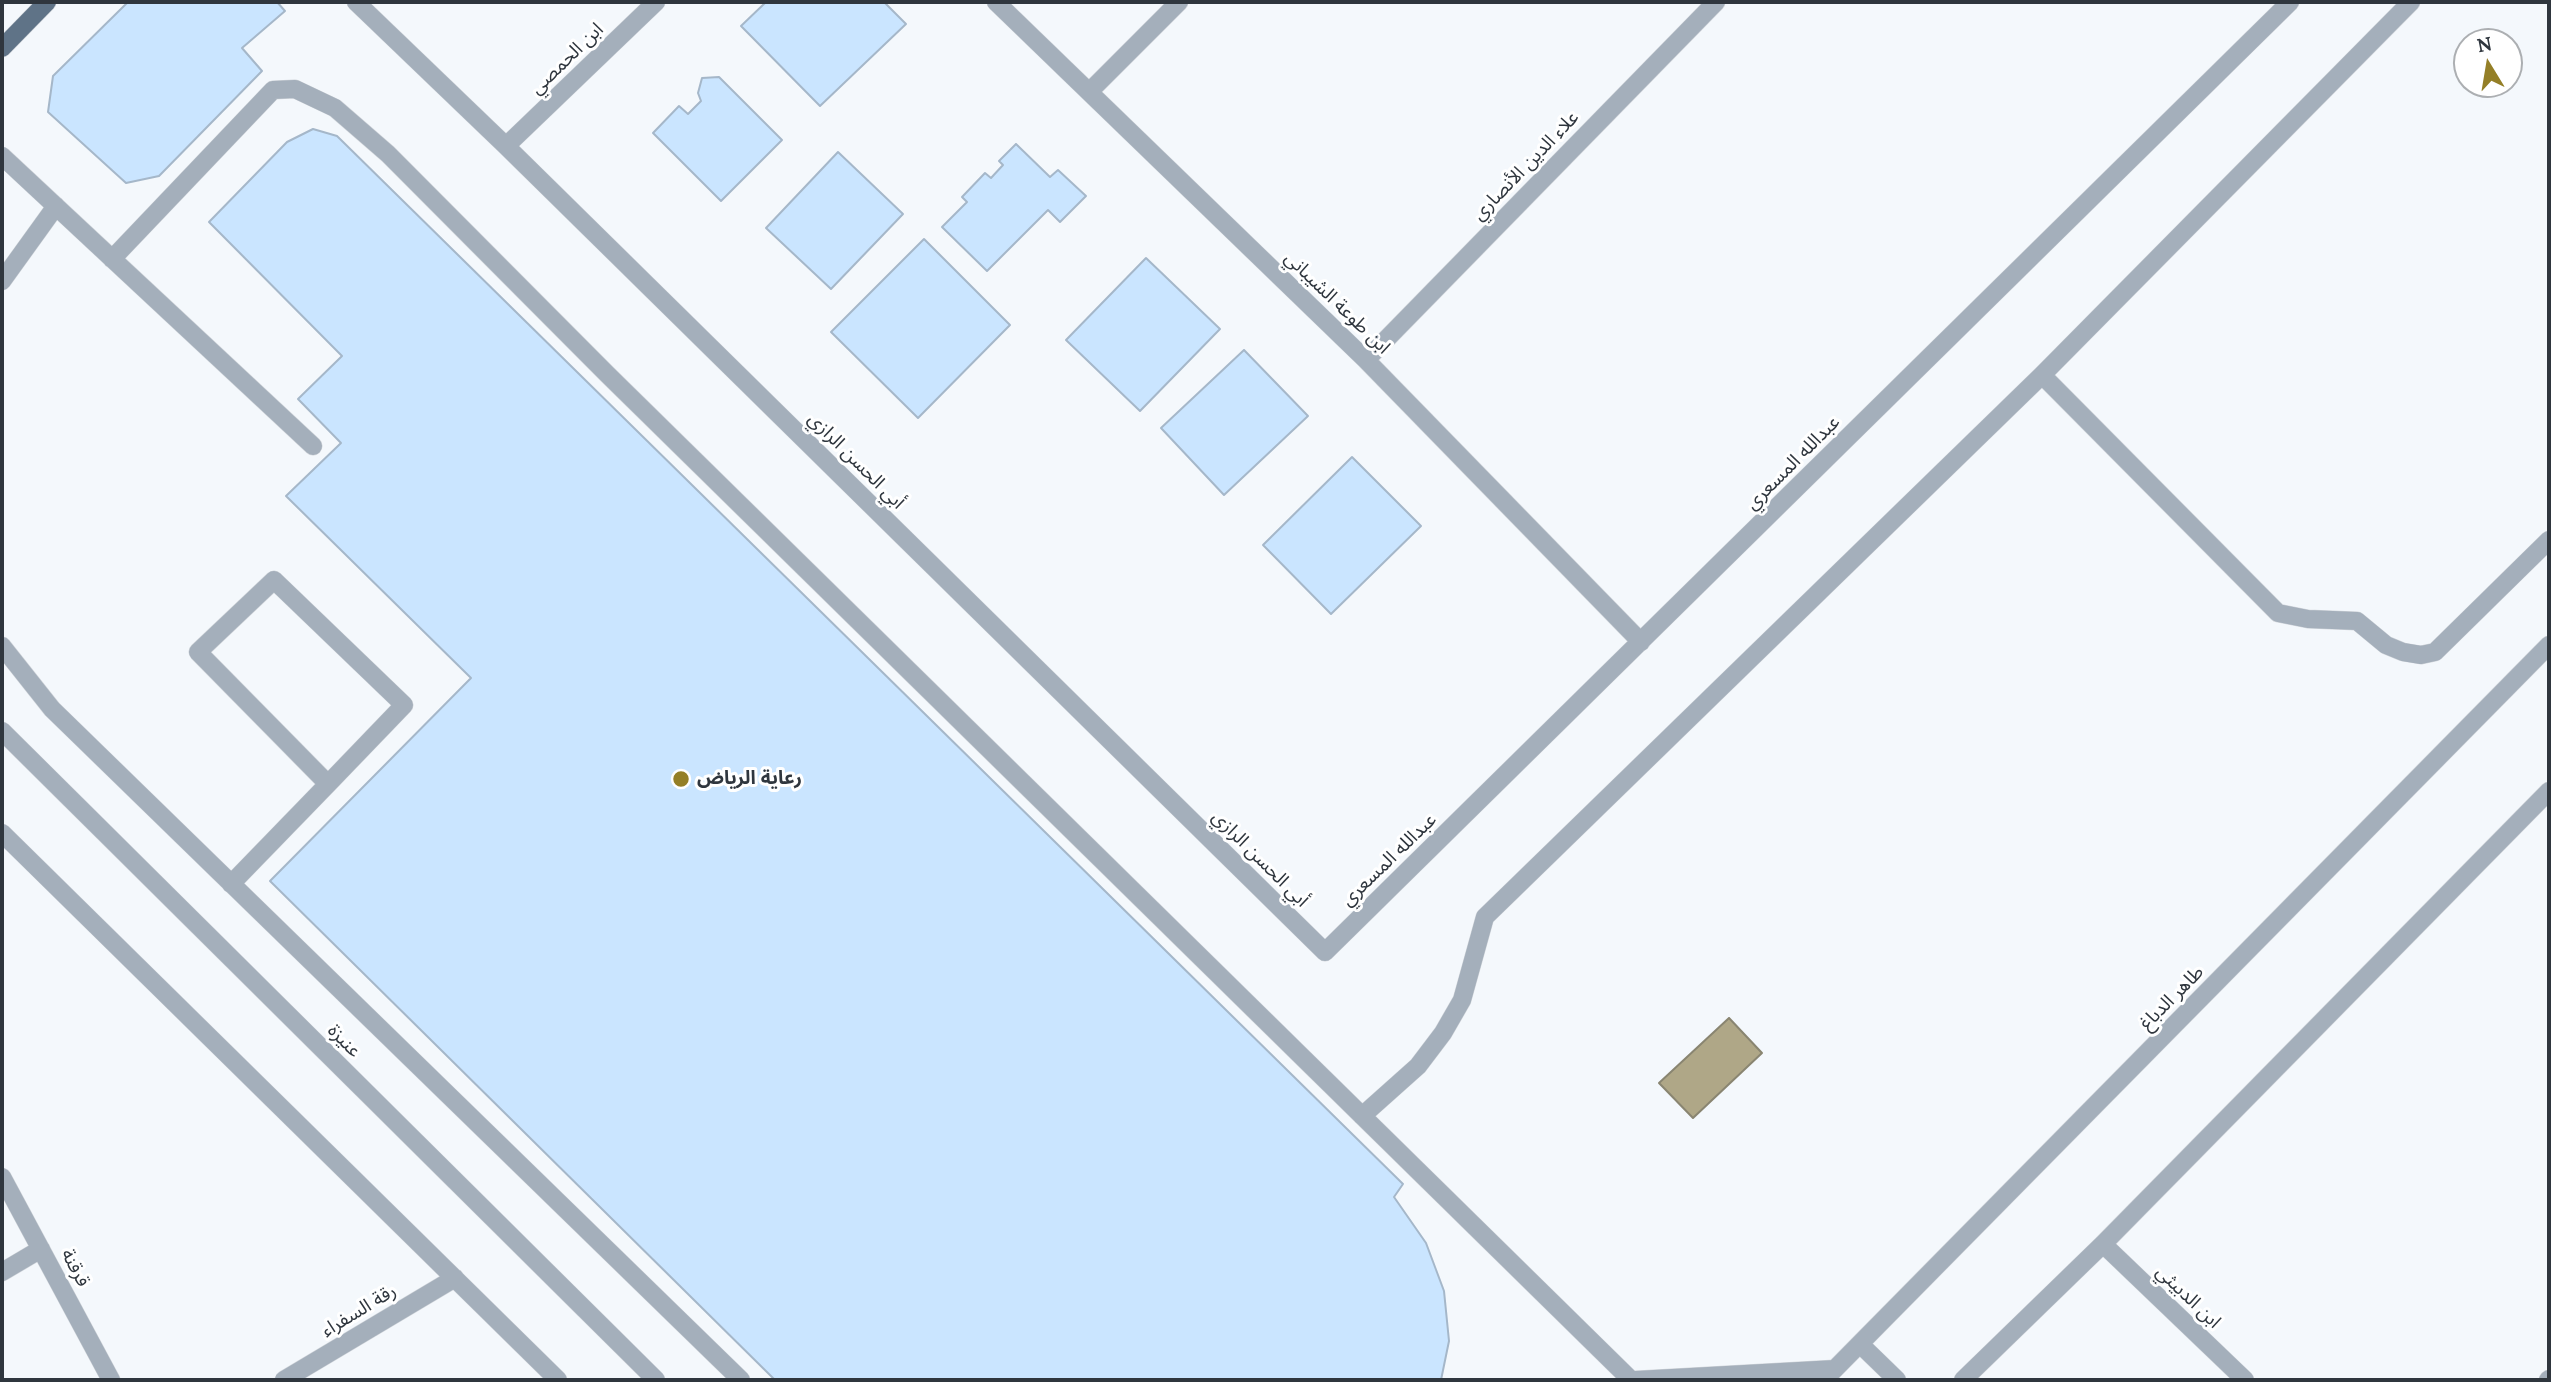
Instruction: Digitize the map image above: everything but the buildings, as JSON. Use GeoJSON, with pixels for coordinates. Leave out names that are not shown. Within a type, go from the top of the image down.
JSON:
{"type":"FeatureCollection","features":[{"type":"Feature","properties":{"kind":"main road"},"geometry":{"type":"LineString","coordinates":[[2,48],[47,2]]}},
{"type":"Feature","properties":{"kind":"street","name":"أبي الحسن الرازي"},"geometry":{"type":"LineString","coordinates":[[356,2],[506,146],[1325,952]]}},
{"type":"Feature","properties":{"kind":"street","name":"ابن الحمصي"},"geometry":{"type":"LineString","coordinates":[[506,146],[656,2]]}},
{"type":"Feature","properties":{"kind":"street","name":"ابن طوعة الشيباني"},"geometry":{"type":"LineString","coordinates":[[996,2],[1366,360],[1641,642]]}},
{"type":"Feature","properties":{"kind":"street"},"geometry":{"type":"LineString","coordinates":[[1088,92],[1179,2]]}},
{"type":"Feature","properties":{"kind":"street","name":"علاء الدين الأنصاري"},"geometry":{"type":"LineString","coordinates":[[1366,360],[1716,2]]}},
{"type":"Feature","properties":{"kind":"street","name":"عبدالله المسعري"},"geometry":{"type":"LineString","coordinates":[[1325,952],[2290,2]]}},
{"type":"Feature","properties":{"kind":"street"},"geometry":{"type":"LineString","coordinates":[[1362,1116],[1418,1066],[1443,1033],[1462,1000],[1485,917],[2042,375],[2411,2]]}},
{"type":"Feature","properties":{"kind":"street"},"geometry":{"type":"LineString","coordinates":[[111,260],[273,90],[295,89],[335,108],[388,154],[607,374],[1634,1380],[1830,1375]]}},
{"type":"Feature","properties":{"kind":"street"},"geometry":{"type":"LineString","coordinates":[[2,156],[313,446]]}},
{"type":"Feature","properties":{"kind":"street"},"geometry":{"type":"LineString","coordinates":[[2,281],[56,206]]}},
{"type":"Feature","properties":{"kind":"street"},"geometry":{"type":"LineString","coordinates":[[2042,375],[2278,614],[2308,619],[2357,621],[2386,645],[2403,652],[2421,655],[2435,652],[2549,540]]}},
{"type":"Feature","properties":{"kind":"street"},"geometry":{"type":"LineString","coordinates":[[231,884],[328,784],[404,705],[274,580],[198,652],[328,784]]}},
{"type":"Feature","properties":{"kind":"street","name":"طاهر الدباغ"},"geometry":{"type":"LineString","coordinates":[[1830,1375],[2549,645]]}},
{"type":"Feature","properties":{"kind":"street"},"geometry":{"type":"LineString","coordinates":[[2,646],[52,709],[741,1380]]}},
{"type":"Feature","properties":{"kind":"street","name":"عنيزة"},"geometry":{"type":"LineString","coordinates":[[2,731],[656,1380]]}},
{"type":"Feature","properties":{"kind":"street"},"geometry":{"type":"LineString","coordinates":[[1963,1380],[2103,1244],[2549,791]]}},
{"type":"Feature","properties":{"kind":"street"},"geometry":{"type":"LineString","coordinates":[[2,833],[558,1380]]}},
{"type":"Feature","properties":{"kind":"street","name":"قرقنة"},"geometry":{"type":"LineString","coordinates":[[2,1177],[111,1380]]}},
{"type":"Feature","properties":{"kind":"street","name":"ابن الدبيثي"},"geometry":{"type":"LineString","coordinates":[[2103,1244],[2245,1380]]}},
{"type":"Feature","properties":{"kind":"street"},"geometry":{"type":"LineString","coordinates":[[2,1272],[41,1249]]}},
{"type":"Feature","properties":{"kind":"street","name":"رقة السفراء"},"geometry":{"type":"LineString","coordinates":[[284,1380],[455,1279]]}},
{"type":"Feature","properties":{"kind":"street"},"geometry":{"type":"LineString","coordinates":[[1861,1345],[1897,1380]]}},
{"type":"Feature","properties":{"kind":"shaded area"},"geometry":{"type":"Polygon","coordinates":[[[1729,1018],[1762,1053],[1693,1118],[1659,1083],[1729,1018]]]}},
{"type":"Feature","properties":{"kind":"place","name":"رعاية الرياض"},"geometry":{"type":"Point","coordinates":[681,779]}}]}
